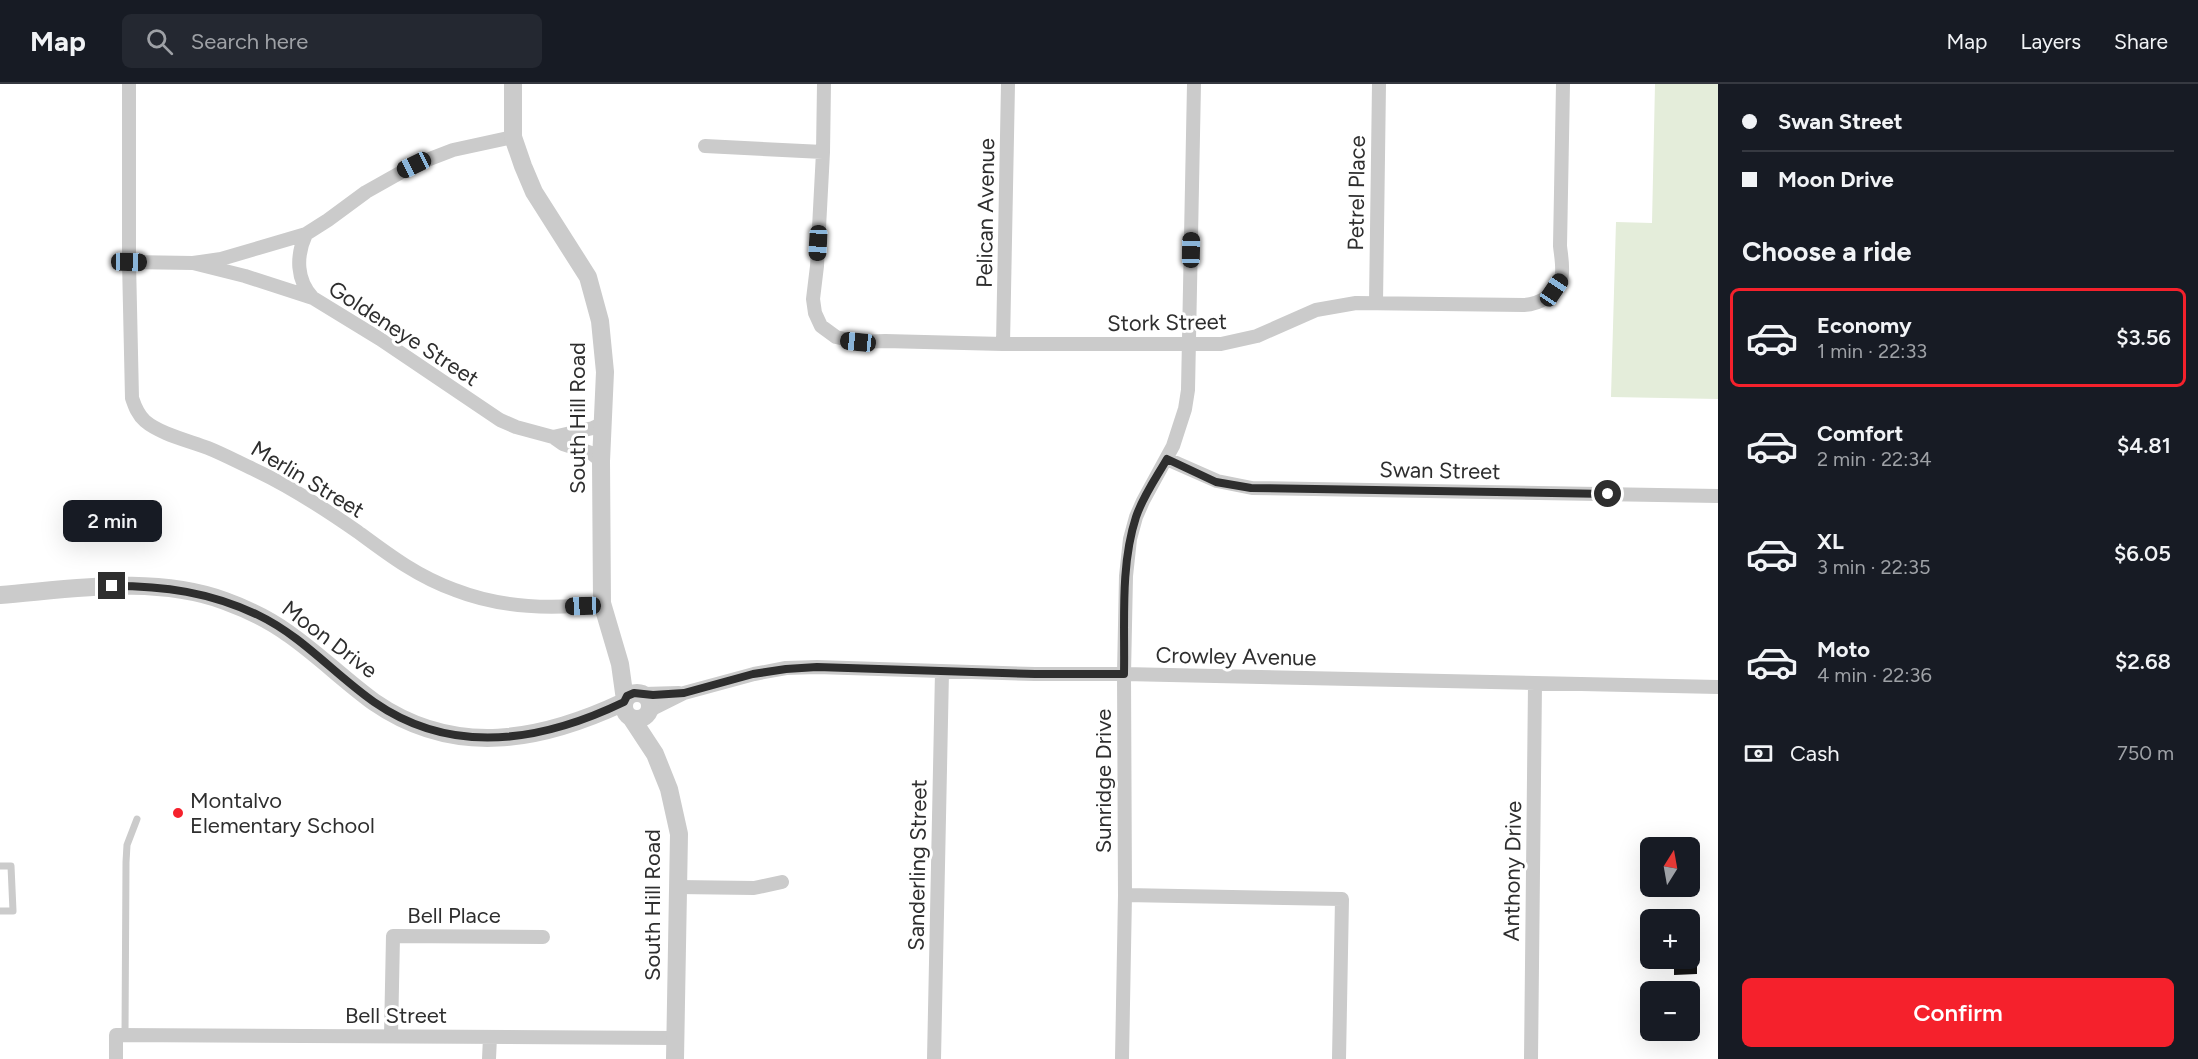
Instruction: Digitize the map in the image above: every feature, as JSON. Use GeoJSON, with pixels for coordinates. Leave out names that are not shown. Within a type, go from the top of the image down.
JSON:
{"type":"FeatureCollection","features":[{"type":"Feature","properties":{"kind":"street","name":"Merlin Street"},"geometry":{"type":"LineString","coordinates":[[129,84],[132,398],[136,410],[144,420],[154,427],[212,449],[262,473],[311,501],[401,564],[455,591],[485,600],[531,606],[583,606],[602,603]]}},
{"type":"Feature","properties":{"kind":"street","name":"South Hill Road"},"geometry":{"type":"LineString","coordinates":[[513,84],[513,137],[534,192],[579,262],[594,294],[600,321],[605,366],[601,461],[602,603],[620,664],[675,810],[679,834],[675,1059]]}},
{"type":"Feature","properties":{"kind":"street"},"geometry":{"type":"LineString","coordinates":[[705,146],[824,152],[825,84]]}},
{"type":"Feature","properties":{"kind":"street","name":"Pelican Avenue"},"geometry":{"type":"LineString","coordinates":[[1003,344],[1008,84]]}},
{"type":"Feature","properties":{"kind":"street","name":"Sunridge Drive"},"geometry":{"type":"LineString","coordinates":[[1122,1059],[1126,576],[1130,539],[1143,501],[1167,459],[1181,426],[1188,390],[1194,84]]}},
{"type":"Feature","properties":{"kind":"street","name":"Petrel Place"},"geometry":{"type":"LineString","coordinates":[[1376,303],[1379,84]]}},
{"type":"Feature","properties":{"kind":"street","name":"Stork Street"},"geometry":{"type":"LineString","coordinates":[[824,152],[813,299],[817,320],[829,334],[845,341],[858,342],[1221,345],[1257,336],[1316,310],[1356,303],[1537,304],[1547,298],[1561,279],[1563,84]]}},
{"type":"Feature","properties":{"kind":"street"},"geometry":{"type":"LineString","coordinates":[[129,262],[193,263],[220,259],[306,234],[366,192],[414,165],[453,150],[513,137]]}},
{"type":"Feature","properties":{"kind":"street"},"geometry":{"type":"LineString","coordinates":[[306,234],[300,251],[301,281],[313,298]]}},
{"type":"Feature","properties":{"kind":"street","name":"Goldeneye Street"},"geometry":{"type":"LineString","coordinates":[[193,263],[245,276],[313,298],[371,333],[500,420],[553,437],[563,444],[591,453],[601,461]]}},
{"type":"Feature","properties":{"kind":"street","name":"Goldeneye Street"},"geometry":{"type":"LineString","coordinates":[[553,437],[602,424]]}},
{"type":"Feature","properties":{"kind":"street","name":"Swan Street"},"geometry":{"type":"LineString","coordinates":[[1167,459],[1216,482],[1251,488],[1718,496]]}},
{"type":"Feature","properties":{"kind":"street","name":"Moon Drive"},"geometry":{"type":"LineString","coordinates":[[0,595],[138,586],[190,591],[224,601],[259,616],[288,633],[374,702],[400,717],[444,733],[470,737],[525,736],[637,706]]}},
{"type":"Feature","properties":{"kind":"street","name":"Crowley Avenue"},"geometry":{"type":"LineString","coordinates":[[637,706],[753,674],[817,667],[942,672],[1718,687]]}},
{"type":"Feature","properties":{"kind":"street","name":"Sanderling Street"},"geometry":{"type":"LineString","coordinates":[[934,1059],[942,672]]}},
{"type":"Feature","properties":{"kind":"street","name":"Anthony Drive"},"geometry":{"type":"LineString","coordinates":[[1531,1059],[1535,684]]}},
{"type":"Feature","properties":{"kind":"street"},"geometry":{"type":"LineString","coordinates":[[678,887],[754,888],[782,882]]}},
{"type":"Feature","properties":{"kind":"street"},"geometry":{"type":"LineString","coordinates":[[1125,895],[1342,898],[1339,1059]]}},
{"type":"Feature","properties":{"kind":"street","name":"Bell Place"},"geometry":{"type":"LineString","coordinates":[[391,1036],[393,936],[543,937]]}},
{"type":"Feature","properties":{"kind":"street"},"geometry":{"type":"LineString","coordinates":[[116,1059],[120,1035]]}},
{"type":"Feature","properties":{"kind":"street","name":"Bell Street"},"geometry":{"type":"LineString","coordinates":[[120,1035],[676,1038]]}},
{"type":"Feature","properties":{"kind":"street"},"geometry":{"type":"LineString","coordinates":[[489,1059],[490,1037]]}},
{"type":"Feature","properties":{"kind":"lane"},"geometry":{"type":"LineString","coordinates":[[120,1035],[127,845],[137,819]]}},
{"type":"Feature","properties":{"kind":"lane"},"geometry":{"type":"LineString","coordinates":[[0,866],[11,866],[13,911],[0,911]]}},
{"type":"Feature","properties":{"kind":"green space"},"geometry":{"type":"Polygon","coordinates":[[[1655,84],[1718,84],[1718,399],[1611,397],[1616,222],[1652,223],[1655,84]]]}},
{"type":"Feature","properties":{"kind":"building"},"geometry":{"type":"Polygon","coordinates":[[[1674,969],[1697,969],[1697,974],[1674,975],[1674,969]]]}},
{"type":"Feature","properties":{"kind":"place","name":"Montalvo Elementary School"},"geometry":{"type":"Point","coordinates":[178,813]}},
{"type":"Feature","properties":{"kind":"route"},"geometry":{"type":"LineString","coordinates":[[112,586],[190,591],[224,601],[259,616],[288,633],[374,702],[400,717],[444,733],[500,738],[549,731],[590,718],[624,702],[627,696],[634,693],[653,695],[684,693],[753,674],[786,669],[817,667],[1035,674],[1124,674],[1126,576],[1130,539],[1143,501],[1167,459],[1216,482],[1251,488],[1608,494]]}}]}
